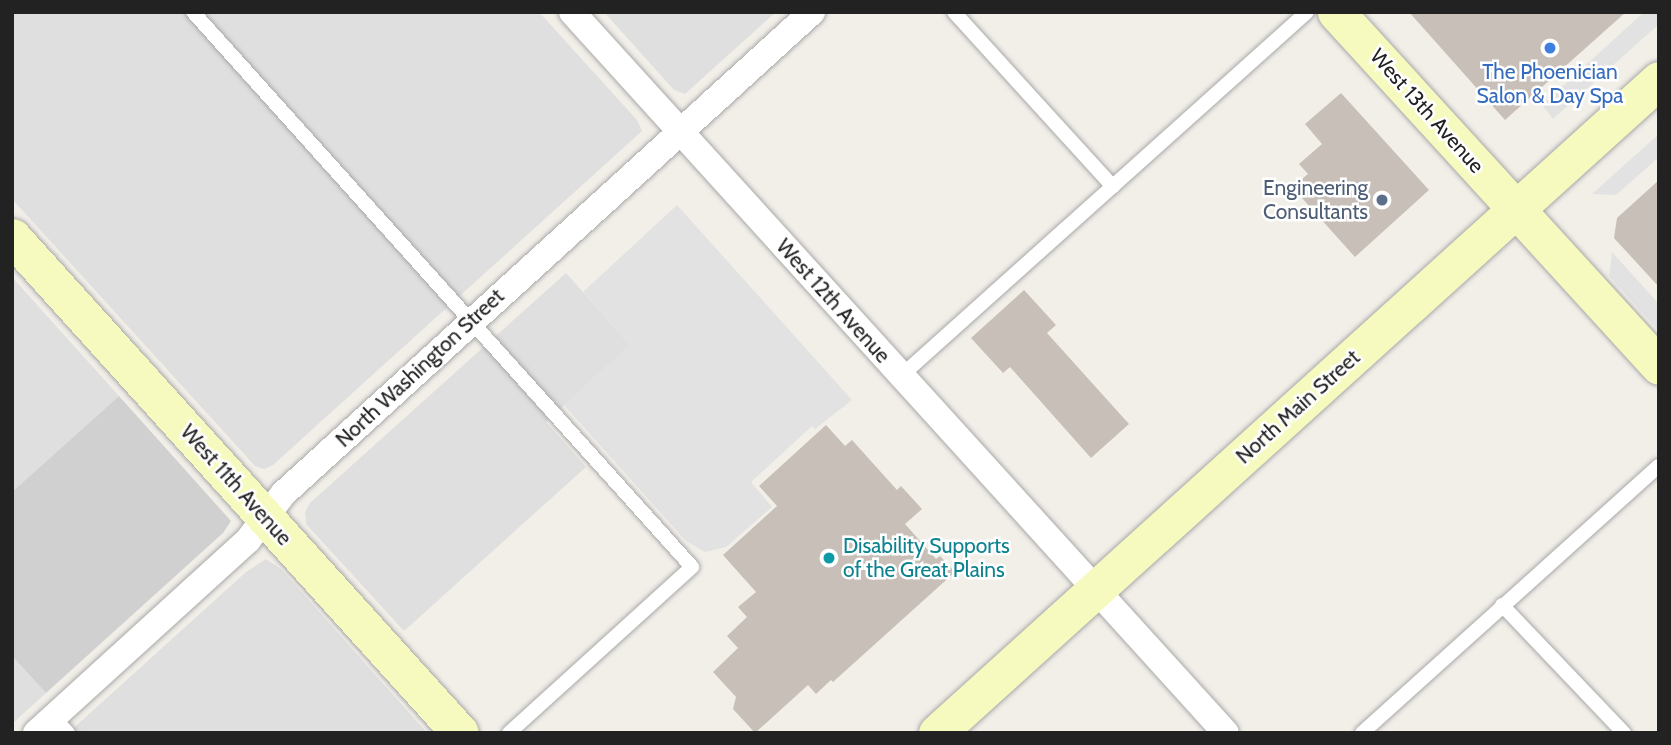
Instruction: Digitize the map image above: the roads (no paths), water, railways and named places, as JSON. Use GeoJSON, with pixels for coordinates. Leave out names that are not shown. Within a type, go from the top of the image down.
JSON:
{"type":"FeatureCollection","features":[{"type":"Feature","properties":{"kind":"street","name":"West 12th Avenue"},"geometry":{"type":"LineString","coordinates":[[572,12],[1227,733]]}},
{"type":"Feature","properties":{"kind":"street","name":"North Washington Street"},"geometry":{"type":"LineString","coordinates":[[53,727],[234,553],[284,494],[812,12]]}},
{"type":"Feature","properties":{"kind":"street","name":"West 13th Avenue"},"geometry":{"type":"LineString","coordinates":[[1336,12],[1659,366]]}},
{"type":"Feature","properties":{"kind":"street","name":"North Main Street"},"geometry":{"type":"LineString","coordinates":[[937,733],[1659,80]]}},
{"type":"Feature","properties":{"kind":"street","name":"West 11th Avenue"},"geometry":{"type":"LineString","coordinates":[[12,237],[460,733]]}},
{"type":"Feature","properties":{"kind":"lane"},"geometry":{"type":"LineString","coordinates":[[193,12],[692,567],[509,733]]}},
{"type":"Feature","properties":{"kind":"lane"},"geometry":{"type":"LineString","coordinates":[[954,12],[1113,187]]}},
{"type":"Feature","properties":{"kind":"lane"},"geometry":{"type":"LineString","coordinates":[[901,376],[1307,12]]}},
{"type":"Feature","properties":{"kind":"lane"},"geometry":{"type":"LineString","coordinates":[[1362,733],[1659,466]]}},
{"type":"Feature","properties":{"kind":"lane"},"geometry":{"type":"LineString","coordinates":[[1502,605],[1623,733]]}},
{"type":"Feature","properties":{"kind":"place","name":"The Phoenician Salon & Day Spa"},"geometry":{"type":"Point","coordinates":[1550,48]}},
{"type":"Feature","properties":{"kind":"place","name":"Engineering Consultants"},"geometry":{"type":"Point","coordinates":[1382,200]}},
{"type":"Feature","properties":{"kind":"place","name":"Disability Supports of the Great Plains"},"geometry":{"type":"Point","coordinates":[829,558]}}]}
